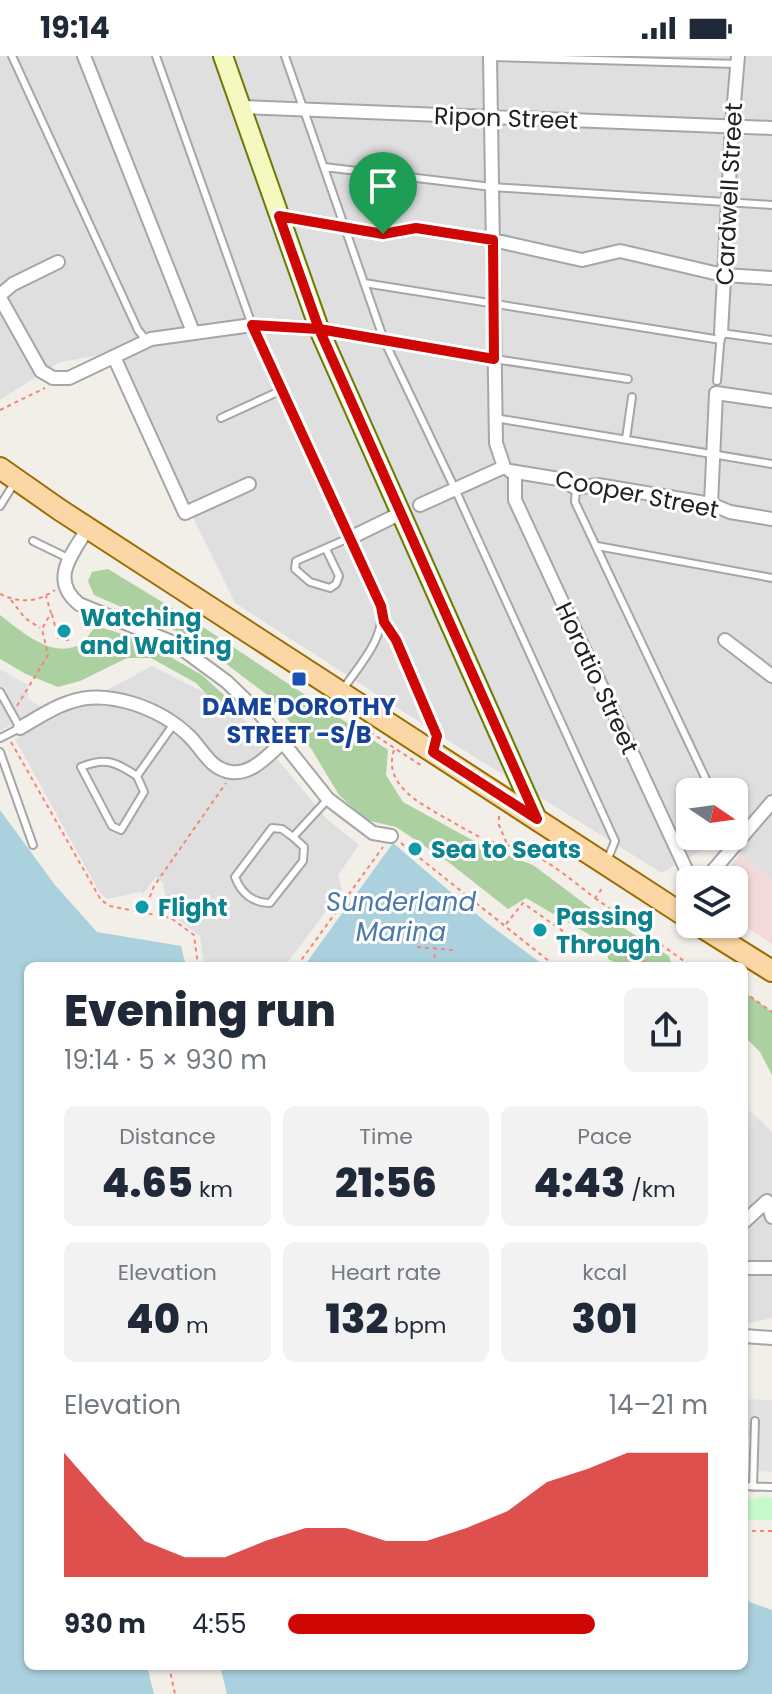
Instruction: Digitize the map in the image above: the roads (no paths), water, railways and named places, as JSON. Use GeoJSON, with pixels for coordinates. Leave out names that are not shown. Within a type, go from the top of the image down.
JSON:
{"type":"FeatureCollection","features":[{"type":"Feature","properties":{"kind":"main road"},"geometry":{"type":"LineString","coordinates":[[8,474],[537,819],[606,873],[676,904]]}},
{"type":"Feature","properties":{"kind":"main road"},"geometry":{"type":"LineString","coordinates":[[719,938],[772,971]]}},
{"type":"Feature","properties":{"kind":"street"},"geometry":{"type":"LineString","coordinates":[[84,56],[193,332]]}},
{"type":"Feature","properties":{"kind":"street"},"geometry":{"type":"LineString","coordinates":[[223,56],[319,329],[537,819]]}},
{"type":"Feature","properties":{"kind":"street","name":"Horatio Street"},"geometry":{"type":"LineString","coordinates":[[490,56],[496,443],[509,470],[515,500],[685,866]]}},
{"type":"Feature","properties":{"kind":"street","name":"Cardwell Street"},"geometry":{"type":"LineString","coordinates":[[721,336],[738,60]]}},
{"type":"Feature","properties":{"kind":"street","name":"Ripon Street"},"geometry":{"type":"LineString","coordinates":[[241,107],[772,128]]}},
{"type":"Feature","properties":{"kind":"street"},"geometry":{"type":"LineString","coordinates":[[279,216],[383,234],[416,228],[493,240],[582,260],[620,251],[723,275],[772,278]]}},
{"type":"Feature","properties":{"kind":"street"},"geometry":{"type":"LineString","coordinates":[[58,262],[13,284],[0,296],[41,371],[53,378],[69,378],[147,341],[252,325],[319,329],[494,359]]}},
{"type":"Feature","properties":{"kind":"street"},"geometry":{"type":"LineString","coordinates":[[114,357],[185,513],[249,484]]}},
{"type":"Feature","properties":{"kind":"street"},"geometry":{"type":"LineString","coordinates":[[711,504],[716,393],[772,401]]}},
{"type":"Feature","properties":{"kind":"street"},"geometry":{"type":"LineString","coordinates":[[420,505],[509,470]]}},
{"type":"Feature","properties":{"kind":"street","name":"Cooper Street"},"geometry":{"type":"LineString","coordinates":[[509,470],[559,479],[576,488],[598,485],[711,504],[730,512],[772,519]]}},
{"type":"Feature","properties":{"kind":"street"},"geometry":{"type":"LineString","coordinates":[[350,538],[401,513]]}},
{"type":"Feature","properties":{"kind":"street"},"geometry":{"type":"LineString","coordinates":[[88,528],[64,572],[63,585],[67,595],[79,604],[174,643],[227,682],[261,715],[328,799],[373,833],[391,836]]}},
{"type":"Feature","properties":{"kind":"street"},"geometry":{"type":"LineString","coordinates":[[725,640],[772,676]]}},
{"type":"Feature","properties":{"kind":"street"},"geometry":{"type":"LineString","coordinates":[[15,731],[68,702],[96,698],[131,704],[153,712],[189,736],[210,762],[233,772],[246,771],[283,742]]}},
{"type":"Feature","properties":{"kind":"street"},"geometry":{"type":"LineString","coordinates":[[748,826],[772,802]]}},
{"type":"Feature","properties":{"kind":"street"},"geometry":{"type":"LineString","coordinates":[[748,1218],[767,1201],[772,1217]]}},
{"type":"Feature","properties":{"kind":"street"},"geometry":{"type":"LineString","coordinates":[[748,1268],[772,1268]]}},
{"type":"Feature","properties":{"kind":"street"},"geometry":{"type":"LineString","coordinates":[[748,1336],[772,1338]]}},
{"type":"Feature","properties":{"kind":"lane"},"geometry":{"type":"LineString","coordinates":[[12,56],[138,330],[147,341]]}},
{"type":"Feature","properties":{"kind":"lane"},"geometry":{"type":"LineString","coordinates":[[156,56],[252,325],[437,736],[433,752]]}},
{"type":"Feature","properties":{"kind":"lane"},"geometry":{"type":"LineString","coordinates":[[285,56],[384,340],[615,841],[606,873]]}},
{"type":"Feature","properties":{"kind":"lane"},"geometry":{"type":"LineString","coordinates":[[490,56],[738,60]]}},
{"type":"Feature","properties":{"kind":"lane"},"geometry":{"type":"LineString","coordinates":[[324,167],[492,187],[772,205]]}},
{"type":"Feature","properties":{"kind":"lane"},"geometry":{"type":"LineString","coordinates":[[364,283],[721,336],[772,340]]}},
{"type":"Feature","properties":{"kind":"lane"},"geometry":{"type":"LineString","coordinates":[[717,381],[721,336]]}},
{"type":"Feature","properties":{"kind":"lane"},"geometry":{"type":"LineString","coordinates":[[494,359],[628,379]]}},
{"type":"Feature","properties":{"kind":"lane"},"geometry":{"type":"LineString","coordinates":[[221,418],[282,390]]}},
{"type":"Feature","properties":{"kind":"lane"},"geometry":{"type":"LineString","coordinates":[[626,439],[632,397]]}},
{"type":"Feature","properties":{"kind":"lane"},"geometry":{"type":"LineString","coordinates":[[495,418],[772,464]]}},
{"type":"Feature","properties":{"kind":"lane"},"geometry":{"type":"LineString","coordinates":[[0,506],[8,474]]}},
{"type":"Feature","properties":{"kind":"lane"},"geometry":{"type":"LineString","coordinates":[[576,488],[575,502],[705,778]]}},
{"type":"Feature","properties":{"kind":"lane"},"geometry":{"type":"LineString","coordinates":[[326,549],[339,576],[330,588],[310,582],[295,569],[296,561],[350,538]]}},
{"type":"Feature","properties":{"kind":"lane"},"geometry":{"type":"LineString","coordinates":[[33,541],[70,559]]}},
{"type":"Feature","properties":{"kind":"lane"},"geometry":{"type":"LineString","coordinates":[[597,546],[772,578]]}},
{"type":"Feature","properties":{"kind":"lane"},"geometry":{"type":"LineString","coordinates":[[341,693],[373,645],[384,622]]}},
{"type":"Feature","properties":{"kind":"lane"},"geometry":{"type":"LineString","coordinates":[[0,692],[13,714],[15,731],[0,738]]}},
{"type":"Feature","properties":{"kind":"lane"},"geometry":{"type":"LineString","coordinates":[[137,776],[173,725]]}},
{"type":"Feature","properties":{"kind":"lane"},"geometry":{"type":"LineString","coordinates":[[0,752],[33,845]]}},
{"type":"Feature","properties":{"kind":"lane"},"geometry":{"type":"LineString","coordinates":[[98,760],[120,765],[137,776],[144,792],[121,830],[112,826],[81,767],[98,760]]}},
{"type":"Feature","properties":{"kind":"lane"},"geometry":{"type":"LineString","coordinates":[[293,837],[328,799]]}},
{"type":"Feature","properties":{"kind":"lane"},"geometry":{"type":"LineString","coordinates":[[272,828],[282,829],[293,837],[304,847],[303,861],[270,903],[258,903],[239,888],[235,877],[272,828]]}},
{"type":"Feature","properties":{"kind":"lane"},"geometry":{"type":"LineString","coordinates":[[753,1487],[755,1421]]}},
{"type":"Feature","properties":{"kind":"lane"},"geometry":{"type":"LineString","coordinates":[[748,1486],[772,1487]]}},
{"type":"Feature","properties":{"kind":"water"},"geometry":{"type":"Polygon","coordinates":[[[0,810],[55,885],[97,932],[181,946],[185,962],[24,962],[24,1670],[148,1670],[154,1694],[0,1694],[0,810]]]}},
{"type":"Feature","properties":{"kind":"water","name":"Sunderland Marina"},"geometry":{"type":"Polygon","coordinates":[[[393,843],[487,923],[540,962],[307,962],[393,843]]]}},
{"type":"Feature","properties":{"kind":"water"},"geometry":{"type":"Polygon","coordinates":[[[748,1601],[772,1610],[772,1694],[227,1694],[221,1670],[748,1670],[748,1601]]]}},
{"type":"Feature","properties":{"kind":"place","name":"Watching and Waiting"},"geometry":{"type":"Point","coordinates":[64,631]}},
{"type":"Feature","properties":{"kind":"place","name":"DAME DOROTHY STREET -S/B"},"geometry":{"type":"Point","coordinates":[299,679]}},
{"type":"Feature","properties":{"kind":"place","name":"Sea to Seats"},"geometry":{"type":"Point","coordinates":[415,849]}},
{"type":"Feature","properties":{"kind":"place","name":"Flight"},"geometry":{"type":"Point","coordinates":[142,907]}},
{"type":"Feature","properties":{"kind":"place","name":"Passing Through"},"geometry":{"type":"Point","coordinates":[540,930]}}]}
